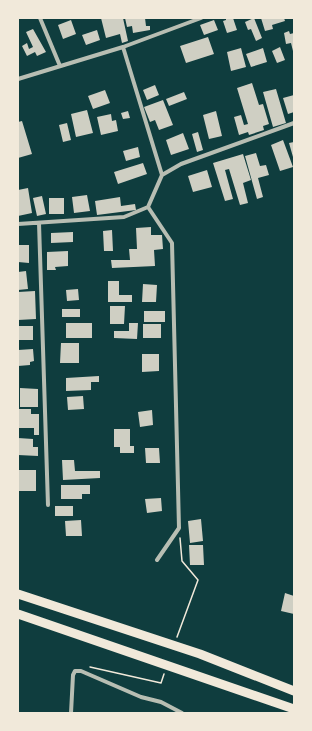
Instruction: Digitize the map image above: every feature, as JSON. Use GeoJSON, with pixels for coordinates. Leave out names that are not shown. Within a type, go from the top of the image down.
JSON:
{"type":"FeatureCollection","features":[{"type":"Feature","properties":{"kind":"highway"},"geometry":{"type":"LineString","coordinates":[[18,594],[200,654],[294,691]]}},
{"type":"Feature","properties":{"kind":"highway"},"geometry":{"type":"LineString","coordinates":[[18,614],[294,709]]}},
{"type":"Feature","properties":{"kind":"street"},"geometry":{"type":"LineString","coordinates":[[40,18],[60,66]]}},
{"type":"Feature","properties":{"kind":"street"},"geometry":{"type":"LineString","coordinates":[[18,79],[123,47],[201,18]]}},
{"type":"Feature","properties":{"kind":"street"},"geometry":{"type":"LineString","coordinates":[[123,47],[162,175]]}},
{"type":"Feature","properties":{"kind":"street"},"geometry":{"type":"LineString","coordinates":[[18,224],[124,217],[148,207],[162,175],[181,164],[294,123]]}},
{"type":"Feature","properties":{"kind":"street"},"geometry":{"type":"LineString","coordinates":[[148,207],[172,243],[179,528],[157,560]]}},
{"type":"Feature","properties":{"kind":"street"},"geometry":{"type":"LineString","coordinates":[[39,223],[48,505]]}},
{"type":"Feature","properties":{"kind":"street"},"geometry":{"type":"LineString","coordinates":[[71,713],[73,675],[75,671],[81,671],[141,697],[161,702],[182,713]]}},
{"type":"Feature","properties":{"kind":"path"},"geometry":{"type":"LineString","coordinates":[[179,528],[182,561],[198,580],[181,623]]}},
{"type":"Feature","properties":{"kind":"path"},"geometry":{"type":"LineString","coordinates":[[86,666],[161,683]]}},
{"type":"Feature","properties":{"kind":"building"},"geometry":{"type":"Polygon","coordinates":[[[101,18],[123,18],[128,41],[122,43],[120,34],[106,38],[101,18]]]}},
{"type":"Feature","properties":{"kind":"building"},"geometry":{"type":"Polygon","coordinates":[[[125,18],[145,18],[146,26],[150,26],[150,30],[133,33],[132,26],[127,27],[125,18]]]}},
{"type":"Feature","properties":{"kind":"building"},"geometry":{"type":"Polygon","coordinates":[[[226,18],[233,18],[237,30],[227,33],[223,21],[226,20],[226,18]]]}},
{"type":"Feature","properties":{"kind":"building"},"geometry":{"type":"Polygon","coordinates":[[[254,18],[262,38],[256,41],[251,29],[248,30],[245,22],[254,18]]]}},
{"type":"Feature","properties":{"kind":"building"},"geometry":{"type":"Polygon","coordinates":[[[261,18],[284,18],[285,21],[272,25],[273,29],[265,31],[261,18]]]}},
{"type":"Feature","properties":{"kind":"building"},"geometry":{"type":"Polygon","coordinates":[[[71,20],[76,34],[63,39],[58,25],[71,20]]]}},
{"type":"Feature","properties":{"kind":"building"},"geometry":{"type":"Polygon","coordinates":[[[214,20],[218,30],[204,35],[200,25],[214,20]]]}},
{"type":"Feature","properties":{"kind":"building"},"geometry":{"type":"Polygon","coordinates":[[[33,29],[46,52],[37,56],[35,52],[27,56],[22,46],[27,43],[29,49],[33,47],[26,32],[33,29]]]}},
{"type":"Feature","properties":{"kind":"building"},"geometry":{"type":"Polygon","coordinates":[[[97,30],[100,40],[86,45],[82,35],[97,30]]]}},
{"type":"Feature","properties":{"kind":"building"},"geometry":{"type":"Polygon","coordinates":[[[289,31],[290,34],[294,33],[294,55],[291,43],[286,44],[284,33],[289,31]]]}},
{"type":"Feature","properties":{"kind":"building"},"geometry":{"type":"Polygon","coordinates":[[[208,37],[214,54],[186,63],[180,46],[208,37]]]}},
{"type":"Feature","properties":{"kind":"building"},"geometry":{"type":"Polygon","coordinates":[[[280,47],[285,60],[277,63],[272,51],[280,47]]]}},
{"type":"Feature","properties":{"kind":"building"},"geometry":{"type":"Polygon","coordinates":[[[241,48],[246,67],[231,71],[227,52],[241,48]]]}},
{"type":"Feature","properties":{"kind":"building"},"geometry":{"type":"Polygon","coordinates":[[[263,48],[267,62],[251,67],[246,54],[263,48]]]}},
{"type":"Feature","properties":{"kind":"building"},"geometry":{"type":"Polygon","coordinates":[[[252,83],[259,105],[263,104],[269,124],[263,126],[264,130],[249,135],[248,132],[239,135],[234,117],[241,115],[244,125],[248,124],[237,88],[252,83]]]}},
{"type":"Feature","properties":{"kind":"building"},"geometry":{"type":"Polygon","coordinates":[[[155,85],[159,95],[147,100],[143,90],[155,85]]]}},
{"type":"Feature","properties":{"kind":"building"},"geometry":{"type":"Polygon","coordinates":[[[276,89],[286,123],[273,127],[263,92],[276,89]]]}},
{"type":"Feature","properties":{"kind":"building"},"geometry":{"type":"Polygon","coordinates":[[[105,90],[110,103],[93,109],[88,96],[105,90]]]}},
{"type":"Feature","properties":{"kind":"building"},"geometry":{"type":"Polygon","coordinates":[[[184,92],[187,99],[169,106],[166,99],[184,92]]]}},
{"type":"Feature","properties":{"kind":"building"},"geometry":{"type":"Polygon","coordinates":[[[294,95],[294,112],[288,114],[283,98],[294,95]]]}},
{"type":"Feature","properties":{"kind":"building"},"geometry":{"type":"Polygon","coordinates":[[[163,100],[173,125],[159,130],[155,120],[150,122],[144,107],[163,100]]]}},
{"type":"Feature","properties":{"kind":"building"},"geometry":{"type":"Polygon","coordinates":[[[87,110],[93,133],[76,137],[71,114],[87,110]]]}},
{"type":"Feature","properties":{"kind":"building"},"geometry":{"type":"Polygon","coordinates":[[[128,111],[130,118],[123,119],[121,113],[128,111]]]}},
{"type":"Feature","properties":{"kind":"building"},"geometry":{"type":"Polygon","coordinates":[[[216,111],[222,136],[209,139],[203,115],[216,111]]]}},
{"type":"Feature","properties":{"kind":"building"},"geometry":{"type":"Polygon","coordinates":[[[111,114],[112,121],[116,120],[118,131],[101,135],[97,117],[111,114]]]}},
{"type":"Feature","properties":{"kind":"building"},"geometry":{"type":"Polygon","coordinates":[[[22,121],[32,154],[18,158],[18,122],[22,121]]]}},
{"type":"Feature","properties":{"kind":"building"},"geometry":{"type":"Polygon","coordinates":[[[67,123],[71,140],[63,142],[59,125],[67,123]]]}},
{"type":"Feature","properties":{"kind":"building"},"geometry":{"type":"Polygon","coordinates":[[[198,132],[203,150],[197,152],[192,134],[198,132]]]}},
{"type":"Feature","properties":{"kind":"building"},"geometry":{"type":"Polygon","coordinates":[[[183,133],[189,149],[171,155],[166,140],[183,133]]]}},
{"type":"Feature","properties":{"kind":"building"},"geometry":{"type":"Polygon","coordinates":[[[283,140],[293,167],[280,171],[271,145],[283,140]]]}},
{"type":"Feature","properties":{"kind":"building"},"geometry":{"type":"Polygon","coordinates":[[[294,142],[294,156],[293,157],[289,143],[294,142]]]}},
{"type":"Feature","properties":{"kind":"building"},"geometry":{"type":"Polygon","coordinates":[[[138,147],[140,157],[126,161],[123,151],[138,147]]]}},
{"type":"Feature","properties":{"kind":"building"},"geometry":{"type":"Polygon","coordinates":[[[256,153],[260,166],[266,165],[269,175],[258,178],[263,197],[257,199],[245,156],[256,153]]]}},
{"type":"Feature","properties":{"kind":"building"},"geometry":{"type":"Polygon","coordinates":[[[243,154],[251,180],[243,183],[248,203],[240,205],[229,169],[225,170],[233,199],[225,201],[213,163],[243,154]]]}},
{"type":"Feature","properties":{"kind":"building"},"geometry":{"type":"Polygon","coordinates":[[[143,163],[147,174],[118,184],[114,172],[143,163]]]}},
{"type":"Feature","properties":{"kind":"building"},"geometry":{"type":"Polygon","coordinates":[[[207,170],[212,187],[193,192],[188,176],[207,170]]]}},
{"type":"Feature","properties":{"kind":"building"},"geometry":{"type":"Polygon","coordinates":[[[28,188],[32,213],[18,216],[18,190],[28,188]]]}},
{"type":"Feature","properties":{"kind":"building"},"geometry":{"type":"Polygon","coordinates":[[[87,195],[90,211],[74,213],[72,197],[87,195]]]}},
{"type":"Feature","properties":{"kind":"building"},"geometry":{"type":"Polygon","coordinates":[[[42,196],[46,214],[37,216],[33,198],[42,196]]]}},
{"type":"Feature","properties":{"kind":"building"},"geometry":{"type":"Polygon","coordinates":[[[120,197],[121,206],[135,204],[136,210],[97,215],[95,201],[120,197]]]}},
{"type":"Feature","properties":{"kind":"building"},"geometry":{"type":"Polygon","coordinates":[[[49,198],[64,198],[64,214],[49,214],[49,198]]]}},
{"type":"Feature","properties":{"kind":"building"},"geometry":{"type":"Polygon","coordinates":[[[151,227],[151,235],[162,235],[163,249],[154,250],[155,266],[112,268],[111,260],[130,260],[129,249],[137,249],[136,228],[151,227]]]}},
{"type":"Feature","properties":{"kind":"building"},"geometry":{"type":"Polygon","coordinates":[[[112,230],[113,251],[104,251],[103,231],[112,230]]]}},
{"type":"Feature","properties":{"kind":"building"},"geometry":{"type":"Polygon","coordinates":[[[73,232],[73,242],[51,243],[51,233],[73,232]]]}},
{"type":"Feature","properties":{"kind":"building"},"geometry":{"type":"Polygon","coordinates":[[[18,245],[29,245],[29,263],[18,262],[18,245]]]}},
{"type":"Feature","properties":{"kind":"building"},"geometry":{"type":"Polygon","coordinates":[[[68,251],[68,266],[55,267],[56,270],[47,270],[47,252],[68,251]]]}},
{"type":"Feature","properties":{"kind":"building"},"geometry":{"type":"Polygon","coordinates":[[[26,271],[28,289],[18,290],[18,272],[26,271]]]}},
{"type":"Feature","properties":{"kind":"building"},"geometry":{"type":"Polygon","coordinates":[[[108,281],[119,281],[119,295],[132,295],[132,302],[108,302],[108,281]]]}},
{"type":"Feature","properties":{"kind":"building"},"geometry":{"type":"Polygon","coordinates":[[[143,284],[157,285],[156,302],[142,302],[143,284]]]}},
{"type":"Feature","properties":{"kind":"building"},"geometry":{"type":"Polygon","coordinates":[[[78,289],[79,300],[67,301],[66,290],[78,289]]]}},
{"type":"Feature","properties":{"kind":"building"},"geometry":{"type":"Polygon","coordinates":[[[35,291],[36,319],[18,320],[18,292],[35,291]]]}},
{"type":"Feature","properties":{"kind":"building"},"geometry":{"type":"Polygon","coordinates":[[[110,306],[125,306],[124,324],[110,324],[110,306]]]}},
{"type":"Feature","properties":{"kind":"building"},"geometry":{"type":"Polygon","coordinates":[[[62,309],[80,309],[80,317],[62,317],[62,309]]]}},
{"type":"Feature","properties":{"kind":"building"},"geometry":{"type":"Polygon","coordinates":[[[144,311],[165,311],[165,322],[144,322],[144,311]]]}},
{"type":"Feature","properties":{"kind":"building"},"geometry":{"type":"Polygon","coordinates":[[[66,323],[92,323],[92,338],[66,338],[66,323]]]}},
{"type":"Feature","properties":{"kind":"building"},"geometry":{"type":"Polygon","coordinates":[[[129,323],[138,323],[137,339],[114,338],[114,331],[129,331],[129,323]]]}},
{"type":"Feature","properties":{"kind":"building"},"geometry":{"type":"Polygon","coordinates":[[[143,324],[161,324],[161,338],[143,338],[143,324]]]}},
{"type":"Feature","properties":{"kind":"building"},"geometry":{"type":"Polygon","coordinates":[[[18,326],[33,326],[33,340],[18,340],[18,326]]]}},
{"type":"Feature","properties":{"kind":"building"},"geometry":{"type":"Polygon","coordinates":[[[61,343],[79,343],[79,363],[60,363],[61,343]]]}},
{"type":"Feature","properties":{"kind":"building"},"geometry":{"type":"Polygon","coordinates":[[[33,349],[34,361],[30,362],[30,365],[18,366],[18,350],[33,349]]]}},
{"type":"Feature","properties":{"kind":"building"},"geometry":{"type":"Polygon","coordinates":[[[142,354],[159,354],[159,371],[142,372],[142,354]]]}},
{"type":"Feature","properties":{"kind":"building"},"geometry":{"type":"Polygon","coordinates":[[[99,376],[99,382],[91,382],[91,390],[66,391],[66,378],[99,376]]]}},
{"type":"Feature","properties":{"kind":"building"},"geometry":{"type":"Polygon","coordinates":[[[20,388],[38,389],[38,407],[20,407],[20,388]]]}},
{"type":"Feature","properties":{"kind":"building"},"geometry":{"type":"Polygon","coordinates":[[[83,396],[84,409],[68,410],[67,397],[83,396]]]}},
{"type":"Feature","properties":{"kind":"building"},"geometry":{"type":"Polygon","coordinates":[[[18,409],[31,409],[31,414],[39,414],[39,435],[34,435],[34,428],[18,428],[18,409]]]}},
{"type":"Feature","properties":{"kind":"building"},"geometry":{"type":"Polygon","coordinates":[[[152,410],[153,425],[140,427],[138,412],[152,410]]]}},
{"type":"Feature","properties":{"kind":"building"},"geometry":{"type":"Polygon","coordinates":[[[114,429],[130,429],[130,446],[134,446],[134,453],[120,453],[120,447],[114,447],[114,429]]]}},
{"type":"Feature","properties":{"kind":"building"},"geometry":{"type":"Polygon","coordinates":[[[18,438],[33,439],[33,447],[38,447],[38,456],[18,455],[18,438]]]}},
{"type":"Feature","properties":{"kind":"building"},"geometry":{"type":"Polygon","coordinates":[[[145,448],[159,448],[160,463],[146,463],[145,448]]]}},
{"type":"Feature","properties":{"kind":"building"},"geometry":{"type":"Polygon","coordinates":[[[62,460],[74,460],[75,471],[100,471],[100,478],[63,480],[62,460]]]}},
{"type":"Feature","properties":{"kind":"building"},"geometry":{"type":"Polygon","coordinates":[[[18,470],[36,470],[36,491],[18,491],[18,470]]]}},
{"type":"Feature","properties":{"kind":"building"},"geometry":{"type":"Polygon","coordinates":[[[61,485],[90,485],[90,494],[82,494],[82,499],[61,499],[61,485]]]}},
{"type":"Feature","properties":{"kind":"building"},"geometry":{"type":"Polygon","coordinates":[[[161,498],[162,511],[147,513],[145,499],[161,498]]]}},
{"type":"Feature","properties":{"kind":"building"},"geometry":{"type":"Polygon","coordinates":[[[55,506],[73,506],[73,516],[55,516],[55,506]]]}},
{"type":"Feature","properties":{"kind":"building"},"geometry":{"type":"Polygon","coordinates":[[[201,519],[203,541],[190,543],[188,521],[201,519]]]}},
{"type":"Feature","properties":{"kind":"building"},"geometry":{"type":"Polygon","coordinates":[[[81,520],[82,536],[66,536],[65,521],[81,520]]]}},
{"type":"Feature","properties":{"kind":"building"},"geometry":{"type":"Polygon","coordinates":[[[189,545],[203,545],[204,565],[190,565],[189,545]]]}},
{"type":"Feature","properties":{"kind":"building"},"geometry":{"type":"Polygon","coordinates":[[[285,593],[294,596],[294,614],[281,611],[285,593]]]}}]}
